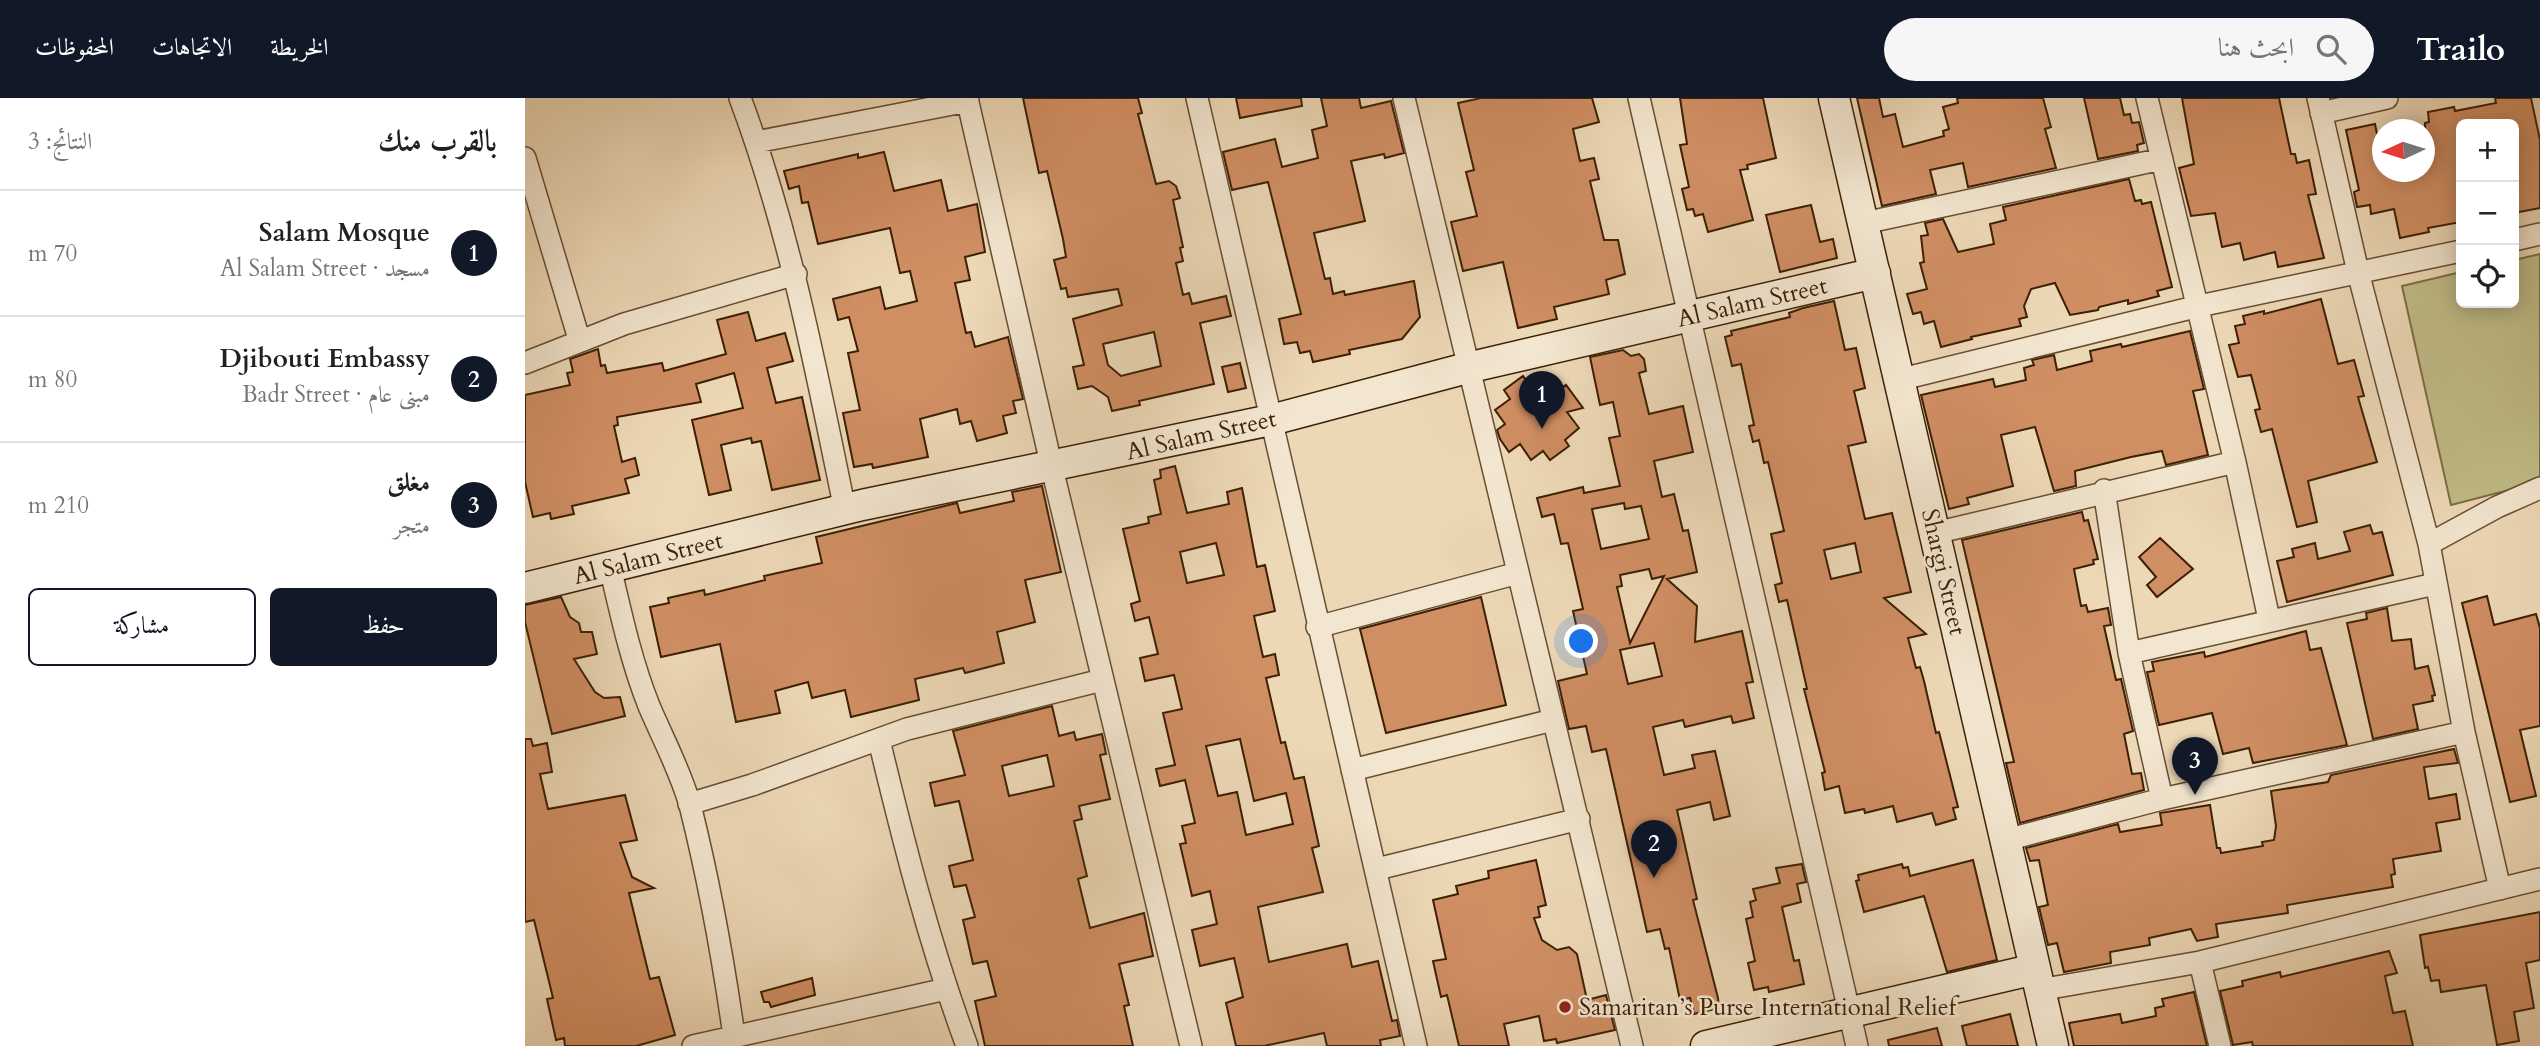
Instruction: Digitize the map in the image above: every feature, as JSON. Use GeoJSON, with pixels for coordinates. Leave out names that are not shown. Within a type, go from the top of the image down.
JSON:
{"type":"FeatureCollection","features":[{"type":"Feature","properties":{"kind":"street"},"geometry":{"type":"LineString","coordinates":[[740,98],[796,274],[845,510]]}},
{"type":"Feature","properties":{"kind":"street"},"geometry":{"type":"LineString","coordinates":[[1197,98],[1317,627],[1377,869],[1416,1046]]}},
{"type":"Feature","properties":{"kind":"street"},"geometry":{"type":"LineString","coordinates":[[1404,98],[1632,1046]]}},
{"type":"Feature","properties":{"kind":"street"},"geometry":{"type":"LineString","coordinates":[[1640,98],[1857,1046]]}},
{"type":"Feature","properties":{"kind":"street","name":"Shargi Street"},"geometry":{"type":"LineString","coordinates":[[1834,98],[2053,1046]]}},
{"type":"Feature","properties":{"kind":"street"},"geometry":{"type":"LineString","coordinates":[[2147,98],[2199,306],[2269,620]]}},
{"type":"Feature","properties":{"kind":"street"},"geometry":{"type":"LineString","coordinates":[[2387,98],[2319,106],[2358,272],[2428,544],[2463,732],[2500,889]]}},
{"type":"Feature","properties":{"kind":"street"},"geometry":{"type":"LineString","coordinates":[[756,142],[968,100],[1052,468],[1191,1046]]}},
{"type":"Feature","properties":{"kind":"street"},"geometry":{"type":"LineString","coordinates":[[525,158],[579,339]]}},
{"type":"Feature","properties":{"kind":"street"},"geometry":{"type":"LineString","coordinates":[[1864,223],[2162,159]]}},
{"type":"Feature","properties":{"kind":"street"},"geometry":{"type":"LineString","coordinates":[[2519,239],[2540,233]]}},
{"type":"Feature","properties":{"kind":"street"},"geometry":{"type":"LineString","coordinates":[[1899,380],[2199,306],[2456,252]]}},
{"type":"Feature","properties":{"kind":"street","name":"Al Salam Street"},"geometry":{"type":"LineString","coordinates":[[525,588],[845,510],[1271,421],[1467,368],[1875,272]]}},
{"type":"Feature","properties":{"kind":"street"},"geometry":{"type":"LineString","coordinates":[[525,363],[579,339],[796,274]]}},
{"type":"Feature","properties":{"kind":"street"},"geometry":{"type":"LineString","coordinates":[[1935,533],[2104,490],[2235,462]]}},
{"type":"Feature","properties":{"kind":"street"},"geometry":{"type":"LineString","coordinates":[[2428,544],[2497,507],[2540,488]]}},
{"type":"Feature","properties":{"kind":"street"},"geometry":{"type":"LineString","coordinates":[[2104,490],[2129,653],[2162,799]]}},
{"type":"Feature","properties":{"kind":"street"},"geometry":{"type":"LineString","coordinates":[[610,567],[626,634],[649,704],[677,766],[689,804],[720,939],[734,1036]]}},
{"type":"Feature","properties":{"kind":"street"},"geometry":{"type":"LineString","coordinates":[[1317,627],[1518,573]]}},
{"type":"Feature","properties":{"kind":"street"},"geometry":{"type":"LineString","coordinates":[[2129,653],[2435,584]]}},
{"type":"Feature","properties":{"kind":"street"},"geometry":{"type":"LineString","coordinates":[[689,804],[907,729],[1102,680]]}},
{"type":"Feature","properties":{"kind":"street"},"geometry":{"type":"LineString","coordinates":[[1352,770],[1553,720]]}},
{"type":"Feature","properties":{"kind":"street"},"geometry":{"type":"LineString","coordinates":[[2006,841],[2162,799],[2463,732]]}},
{"type":"Feature","properties":{"kind":"street"},"geometry":{"type":"LineString","coordinates":[[879,740],[905,848],[946,989],[967,1046]]}},
{"type":"Feature","properties":{"kind":"street"},"geometry":{"type":"LineString","coordinates":[[1377,869],[1579,819]]}},
{"type":"Feature","properties":{"kind":"street"},"geometry":{"type":"LineString","coordinates":[[1706,1046],[1849,1012],[2037,979],[2200,962],[2540,879]]}},
{"type":"Feature","properties":{"kind":"street"},"geometry":{"type":"LineString","coordinates":[[2200,962],[2220,1046]]}},
{"type":"Feature","properties":{"kind":"street"},"geometry":{"type":"LineString","coordinates":[[693,1046],[946,989]]}},
{"type":"Feature","properties":{"kind":"shaded area"},"geometry":{"type":"Polygon","coordinates":[[[2540,254],[2540,482],[2451,505],[2402,286],[2456,273],[2456,308],[2519,308],[2519,259],[2540,254]]]}},
{"type":"Feature","properties":{"kind":"building"},"geometry":{"type":"Polygon","coordinates":[[[1023,98],[1138,98],[1142,113],[1138,114],[1156,184],[1169,181],[1176,186],[1180,198],[1173,200],[1183,247],[1180,248],[1183,261],[1176,263],[1183,295],[1189,293],[1192,304],[1226,296],[1231,316],[1200,323],[1214,384],[1139,401],[1140,405],[1112,411],[1108,397],[1092,386],[1078,389],[1073,367],[1084,365],[1073,319],[1122,305],[1118,289],[1068,297],[1066,288],[1061,289],[1054,260],[1066,257],[1063,239],[1047,171],[1039,173],[1023,98]],[[1154,332],[1103,344],[1108,365],[1121,376],[1161,366],[1154,332]]]}},
{"type":"Feature","properties":{"kind":"building"},"geometry":{"type":"Polygon","coordinates":[[[1236,98],[1301,98],[1302,106],[1240,118],[1236,98]]]}},
{"type":"Feature","properties":{"kind":"building"},"geometry":{"type":"Polygon","coordinates":[[[1321,98],[1359,98],[1361,108],[1391,101],[1404,153],[1385,158],[1384,154],[1351,161],[1365,221],[1314,233],[1325,279],[1330,278],[1333,294],[1344,291],[1345,295],[1414,281],[1420,317],[1402,339],[1349,350],[1350,354],[1313,362],[1310,351],[1300,353],[1297,342],[1284,344],[1279,319],[1301,314],[1268,182],[1232,190],[1223,152],[1275,139],[1282,167],[1318,158],[1312,130],[1327,126],[1321,98]]]}},
{"type":"Feature","properties":{"kind":"building"},"geometry":{"type":"Polygon","coordinates":[[[1481,98],[1592,98],[1599,122],[1573,129],[1580,161],[1594,158],[1599,179],[1590,181],[1604,240],[1618,240],[1625,274],[1606,280],[1609,294],[1554,307],[1557,319],[1518,328],[1503,262],[1463,271],[1451,222],[1477,216],[1466,172],[1474,170],[1458,103],[1481,98]]]}},
{"type":"Feature","properties":{"kind":"building"},"geometry":{"type":"Polygon","coordinates":[[[1680,98],[1763,98],[1776,158],[1747,165],[1748,169],[1740,170],[1753,220],[1708,232],[1703,214],[1695,216],[1693,209],[1687,210],[1682,189],[1689,187],[1680,145],[1687,144],[1680,98]]]}},
{"type":"Feature","properties":{"kind":"building"},"geometry":{"type":"Polygon","coordinates":[[[1857,98],[1879,98],[1883,117],[1895,114],[1903,147],[1944,136],[1943,131],[1949,129],[1943,107],[1958,103],[1957,98],[2043,98],[2051,127],[2045,129],[2056,168],[1968,187],[1963,163],[1930,170],[1936,194],[1882,206],[1857,98]]]}},
{"type":"Feature","properties":{"kind":"building"},"geometry":{"type":"Polygon","coordinates":[[[2084,98],[2120,98],[2124,115],[2130,114],[2132,123],[2139,122],[2144,143],[2137,145],[2138,151],[2098,159],[2084,98]]]}},
{"type":"Feature","properties":{"kind":"building"},"geometry":{"type":"Polygon","coordinates":[[[2182,98],[2279,98],[2291,154],[2295,154],[2297,163],[2309,160],[2316,194],[2308,195],[2324,258],[2278,267],[2275,252],[2244,260],[2240,243],[2222,247],[2215,213],[2191,216],[2179,168],[2194,164],[2182,98]]]}},
{"type":"Feature","properties":{"kind":"building"},"geometry":{"type":"Polygon","coordinates":[[[2495,98],[2531,98],[2540,140],[2540,208],[2519,212],[2519,119],[2456,119],[2456,223],[2428,228],[2429,232],[2400,238],[2394,209],[2371,214],[2370,205],[2357,207],[2354,192],[2359,190],[2346,130],[2372,125],[2372,182],[2435,182],[2435,119],[2429,119],[2428,112],[2454,107],[2455,111],[2496,103],[2495,98]]]}},
{"type":"Feature","properties":{"kind":"building"},"geometry":{"type":"Polygon","coordinates":[[[884,152],[894,191],[941,180],[948,211],[977,204],[985,252],[965,257],[970,280],[955,283],[966,333],[971,332],[975,347],[1008,337],[1023,399],[1013,401],[1016,413],[1003,416],[1007,433],[977,441],[971,421],[960,424],[957,409],[920,419],[928,457],[873,468],[872,464],[854,467],[843,413],[860,410],[848,353],[858,351],[849,317],[838,320],[833,299],[880,287],[885,309],[917,301],[910,271],[900,273],[890,228],[818,244],[808,202],[802,203],[799,186],[789,189],[784,171],[858,154],[858,158],[884,152]]]}},
{"type":"Feature","properties":{"kind":"building"},"geometry":{"type":"Polygon","coordinates":[[[2129,179],[2135,201],[2141,200],[2142,204],[2151,202],[2172,287],[2157,291],[2159,296],[2128,304],[2128,300],[2099,307],[2098,310],[2070,315],[2055,283],[2031,289],[2024,306],[2027,317],[2019,319],[2021,326],[1941,347],[1934,321],[1924,324],[1921,312],[1913,314],[1907,294],[1927,289],[1920,263],[1924,262],[1921,236],[1928,235],[1925,223],[1943,219],[1958,252],[1994,244],[1990,224],[2006,220],[2003,207],[2129,179]]]}},
{"type":"Feature","properties":{"kind":"building"},"geometry":{"type":"Polygon","coordinates":[[[1811,205],[1820,242],[1833,239],[1837,258],[1780,272],[1766,215],[1811,205]]]}},
{"type":"Feature","properties":{"kind":"building"},"geometry":{"type":"Polygon","coordinates":[[[2321,299],[2338,364],[2354,360],[2364,396],[2358,397],[2377,462],[2308,481],[2317,522],[2297,527],[2272,429],[2261,432],[2255,410],[2260,409],[2251,375],[2238,377],[2229,345],[2239,343],[2235,326],[2245,324],[2243,316],[2264,311],[2264,314],[2321,299]]]}},
{"type":"Feature","properties":{"kind":"building"},"geometry":{"type":"Polygon","coordinates":[[[1834,301],[1845,350],[1856,348],[1865,388],[1854,391],[1866,442],[1848,446],[1865,519],[1892,513],[1911,592],[1884,598],[1926,634],[1908,638],[1916,668],[1920,667],[1958,807],[1953,808],[1956,819],[1936,825],[1932,813],[1897,822],[1893,806],[1865,813],[1864,809],[1845,813],[1839,786],[1825,790],[1822,773],[1825,772],[1804,689],[1807,689],[1787,600],[1779,602],[1775,585],[1782,583],[1771,534],[1784,531],[1768,462],[1764,463],[1759,440],[1753,442],[1749,426],[1754,425],[1741,364],[1732,366],[1725,337],[1732,335],[1731,331],[1790,317],[1789,313],[1834,301]],[[1855,543],[1824,550],[1831,579],[1861,572],[1855,543]]]}},
{"type":"Feature","properties":{"kind":"building"},"geometry":{"type":"Polygon","coordinates":[[[748,312],[756,341],[785,333],[793,361],[767,368],[776,403],[802,397],[820,480],[772,490],[761,441],[752,443],[751,438],[721,445],[731,490],[709,495],[692,420],[743,408],[734,373],[696,384],[701,402],[617,417],[618,425],[614,426],[622,462],[635,458],[639,475],[625,479],[629,493],[572,506],[574,514],[551,519],[550,513],[533,517],[525,482],[525,395],[570,385],[567,373],[573,372],[570,359],[598,349],[601,366],[605,365],[607,373],[662,363],[664,371],[726,354],[717,320],[748,312]]]}},
{"type":"Feature","properties":{"kind":"building"},"geometry":{"type":"Polygon","coordinates":[[[2190,331],[2204,389],[2193,391],[2208,455],[2166,465],[2162,451],[2131,457],[2075,471],[2076,486],[2054,491],[2035,427],[2001,435],[2013,486],[1967,498],[1969,504],[1949,509],[1921,395],[1993,379],[1995,387],[2026,380],[2024,368],[2034,365],[2032,360],[2054,355],[2057,370],[2092,361],[2090,351],[2121,344],[2122,347],[2190,331]]]}},
{"type":"Feature","properties":{"kind":"building"},"geometry":{"type":"Polygon","coordinates":[[[1623,350],[1631,356],[1639,354],[1644,359],[1646,371],[1639,373],[1649,414],[1683,406],[1693,452],[1654,461],[1662,497],[1674,494],[1683,531],[1688,530],[1697,572],[1667,579],[1697,606],[1695,642],[1742,631],[1753,682],[1746,683],[1754,718],[1733,723],[1731,716],[1685,727],[1683,720],[1653,727],[1664,775],[1695,768],[1692,755],[1715,751],[1730,816],[1714,820],[1710,802],[1677,810],[1697,899],[1693,900],[1719,1008],[1694,1014],[1690,998],[1680,1000],[1669,948],[1665,949],[1660,929],[1647,932],[1606,749],[1592,752],[1586,726],[1569,729],[1558,681],[1587,674],[1573,611],[1583,609],[1568,543],[1561,544],[1554,514],[1542,517],[1537,498],[1583,487],[1584,493],[1620,486],[1609,438],[1620,436],[1613,402],[1600,405],[1590,357],[1623,350]],[[1624,503],[1592,509],[1601,549],[1649,539],[1641,506],[1625,509],[1624,503]],[[1649,569],[1620,575],[1622,586],[1617,587],[1630,643],[1664,576],[1652,579],[1649,569]],[[1654,643],[1620,650],[1628,684],[1662,676],[1654,643]]]}},
{"type":"Feature","properties":{"kind":"building"},"geometry":{"type":"Polygon","coordinates":[[[1240,363],[1246,388],[1228,392],[1222,367],[1240,363]]]}},
{"type":"Feature","properties":{"kind":"building"},"geometry":{"type":"Polygon","coordinates":[[[1547,373],[1559,390],[1566,385],[1583,408],[1567,412],[1579,428],[1565,440],[1569,446],[1550,460],[1543,451],[1531,460],[1520,444],[1509,452],[1497,430],[1505,424],[1495,410],[1510,399],[1504,390],[1523,376],[1530,386],[1547,373]]]}},
{"type":"Feature","properties":{"kind":"building"},"geometry":{"type":"Polygon","coordinates":[[[1175,466],[1187,513],[1229,504],[1227,492],[1242,488],[1257,567],[1265,565],[1275,611],[1254,616],[1263,657],[1275,654],[1279,675],[1266,678],[1281,743],[1285,742],[1294,779],[1304,777],[1319,846],[1312,848],[1323,892],[1258,907],[1269,962],[1347,944],[1352,967],[1378,961],[1392,1021],[1397,1020],[1400,1036],[1380,1040],[1381,1046],[1327,1046],[1324,1033],[1264,1046],[1236,1046],[1226,1003],[1243,997],[1234,958],[1200,966],[1192,930],[1217,924],[1210,891],[1192,896],[1180,844],[1186,843],[1182,826],[1195,823],[1185,780],[1160,786],[1156,769],[1175,765],[1163,713],[1182,709],[1174,675],[1145,681],[1140,658],[1158,654],[1149,617],[1135,621],[1131,604],[1140,601],[1123,529],[1149,523],[1148,517],[1161,514],[1154,480],[1161,478],[1160,470],[1175,466]],[[1216,543],[1180,552],[1187,583],[1224,575],[1216,543]],[[1240,739],[1206,746],[1218,796],[1237,792],[1246,835],[1293,824],[1286,793],[1254,801],[1240,739]]]}},
{"type":"Feature","properties":{"kind":"building"},"geometry":{"type":"Polygon","coordinates":[[[1042,486],[1061,572],[1025,580],[1035,622],[997,632],[1004,663],[965,673],[963,668],[915,679],[919,700],[851,717],[845,690],[812,698],[808,682],[775,691],[780,713],[736,722],[720,644],[661,657],[650,607],[669,603],[668,598],[704,590],[705,595],[765,580],[764,576],[822,563],[816,537],[957,503],[960,513],[1014,501],[1012,492],[1042,486]]]}},
{"type":"Feature","properties":{"kind":"building"},"geometry":{"type":"Polygon","coordinates":[[[2082,512],[2084,521],[2088,520],[2098,559],[2093,560],[2094,564],[2074,569],[2081,606],[2086,605],[2088,612],[2108,608],[2111,625],[2104,626],[2116,680],[2121,679],[2133,731],[2124,734],[2132,774],[2141,773],[2144,790],[2020,823],[2006,763],[2014,762],[1962,540],[2082,512]]]}},
{"type":"Feature","properties":{"kind":"building"},"geometry":{"type":"Polygon","coordinates":[[[2370,525],[2373,534],[2382,532],[2393,575],[2287,602],[2277,561],[2294,557],[2292,549],[2315,543],[2318,559],[2350,551],[2344,532],[2370,525]]]}},
{"type":"Feature","properties":{"kind":"building"},"geometry":{"type":"Polygon","coordinates":[[[2160,538],[2193,569],[2157,597],[2147,585],[2156,577],[2139,557],[2160,538]]]}},
{"type":"Feature","properties":{"kind":"building"},"geometry":{"type":"Polygon","coordinates":[[[2487,596],[2494,625],[2536,614],[2540,628],[2540,726],[2520,730],[2536,796],[2510,802],[2462,603],[2487,596]]]}},
{"type":"Feature","properties":{"kind":"building"},"geometry":{"type":"Polygon","coordinates":[[[561,597],[570,617],[579,623],[581,632],[592,632],[597,654],[574,659],[595,692],[604,698],[620,697],[625,716],[552,734],[525,622],[525,605],[561,597]]]}},
{"type":"Feature","properties":{"kind":"building"},"geometry":{"type":"Polygon","coordinates":[[[1481,597],[1506,705],[1386,733],[1360,629],[1481,597]]]}},
{"type":"Feature","properties":{"kind":"building"},"geometry":{"type":"Polygon","coordinates":[[[2387,608],[2392,641],[2411,639],[2415,669],[2428,666],[2435,695],[2432,696],[2433,701],[2413,705],[2418,729],[2373,739],[2347,623],[2367,619],[2366,613],[2387,608]]]}},
{"type":"Feature","properties":{"kind":"building"},"geometry":{"type":"Polygon","coordinates":[[[2306,631],[2310,650],[2321,648],[2347,745],[2253,763],[2249,748],[2223,754],[2212,713],[2159,725],[2147,672],[2154,671],[2152,662],[2204,652],[2205,657],[2306,631]]]}},
{"type":"Feature","properties":{"kind":"building"},"geometry":{"type":"Polygon","coordinates":[[[1052,706],[1059,736],[1074,732],[1076,740],[1102,734],[1106,754],[1100,755],[1110,799],[1079,806],[1082,819],[1074,821],[1087,876],[1078,879],[1090,928],[1144,913],[1153,956],[1119,964],[1129,1005],[1124,1006],[1133,1046],[985,1046],[975,1001],[996,996],[987,961],[973,964],[963,920],[975,917],[966,885],[954,887],[949,866],[973,860],[959,801],[935,806],[930,783],[965,775],[953,731],[1052,706]],[[1047,755],[1002,766],[1009,796],[1054,786],[1047,755]]]}},
{"type":"Feature","properties":{"kind":"building"},"geometry":{"type":"Polygon","coordinates":[[[525,739],[531,739],[533,746],[547,743],[552,772],[540,774],[548,809],[625,795],[637,840],[620,843],[632,877],[654,888],[629,893],[650,979],[659,977],[675,1035],[636,1046],[565,1046],[564,1038],[556,1040],[547,999],[553,998],[534,920],[525,922],[525,739]]]}},
{"type":"Feature","properties":{"kind":"building"},"geometry":{"type":"Polygon","coordinates":[[[2454,749],[2458,763],[2424,767],[2429,799],[2456,794],[2460,819],[2436,823],[2441,851],[2393,859],[2393,887],[2287,905],[2288,913],[2216,924],[2218,937],[2197,941],[2191,929],[2149,938],[2150,945],[2110,952],[2111,963],[2064,972],[2057,943],[2048,945],[2039,907],[2048,905],[2039,860],[2030,861],[2026,848],[2118,824],[2120,832],[2162,825],[2160,813],[2210,805],[2217,848],[2220,848],[2221,853],[2263,846],[2262,842],[2274,840],[2276,826],[2271,791],[2328,782],[2331,775],[2454,749]]]}},
{"type":"Feature","properties":{"kind":"building"},"geometry":{"type":"Polygon","coordinates":[[[1536,860],[1546,905],[1538,907],[1540,917],[1534,918],[1542,940],[1557,950],[1569,947],[1577,954],[1587,1000],[1606,995],[1615,1030],[1557,1043],[1556,1039],[1544,1041],[1539,1016],[1504,1024],[1509,1046],[1459,1046],[1447,995],[1441,997],[1433,961],[1446,959],[1433,900],[1458,894],[1456,886],[1489,878],[1488,871],[1536,860]]]}},
{"type":"Feature","properties":{"kind":"building"},"geometry":{"type":"Polygon","coordinates":[[[1973,860],[1997,960],[1947,972],[1924,896],[1864,912],[1856,881],[1859,880],[1858,875],[1902,864],[1903,868],[1908,867],[1910,876],[1973,860]]]}},
{"type":"Feature","properties":{"kind":"building"},"geometry":{"type":"Polygon","coordinates":[[[1802,864],[1806,882],[1797,884],[1801,902],[1782,907],[1794,961],[1799,960],[1804,984],[1769,992],[1768,987],[1754,990],[1748,963],[1755,961],[1746,919],[1753,917],[1750,902],[1756,900],[1753,889],[1780,883],[1776,868],[1802,864]]]}},
{"type":"Feature","properties":{"kind":"building"},"geometry":{"type":"Polygon","coordinates":[[[2540,912],[2540,960],[2526,963],[2534,1008],[2514,1012],[2519,1041],[2497,1045],[2486,985],[2441,992],[2439,980],[2431,981],[2428,967],[2425,968],[2420,935],[2540,912]]]}},
{"type":"Feature","properties":{"kind":"building"},"geometry":{"type":"Polygon","coordinates":[[[2389,951],[2397,973],[2385,976],[2393,1013],[2405,1011],[2413,1046],[2253,1046],[2252,1042],[2233,1045],[2220,991],[2243,986],[2242,981],[2280,972],[2281,977],[2389,951]]]}},
{"type":"Feature","properties":{"kind":"building"},"geometry":{"type":"Polygon","coordinates":[[[812,978],[815,995],[771,1007],[769,1002],[764,1002],[761,992],[812,978]]]}},
{"type":"Feature","properties":{"kind":"building"},"geometry":{"type":"Polygon","coordinates":[[[2194,992],[2207,1046],[2074,1046],[2069,1023],[2120,1014],[2122,1023],[2156,1016],[2155,1008],[2164,1006],[2162,999],[2194,992]]]}},
{"type":"Feature","properties":{"kind":"building"},"geometry":{"type":"Polygon","coordinates":[[[2010,1014],[2018,1046],[1967,1046],[1962,1026],[2010,1014]]]}},
{"type":"Feature","properties":{"kind":"building"},"geometry":{"type":"Polygon","coordinates":[[[1937,1028],[1942,1046],[1889,1046],[1888,1040],[1937,1028]]]}},
{"type":"Feature","properties":{"kind":"place","name":"Salam Mosque"},"geometry":{"type":"Point","coordinates":[1542,429]}},
{"type":"Feature","properties":{"kind":"place","name":"مغلق"},"geometry":{"type":"Point","coordinates":[2195,795]}},
{"type":"Feature","properties":{"kind":"place","name":"Djibouti Embassy"},"geometry":{"type":"Point","coordinates":[1654,878]}},
{"type":"Feature","properties":{"kind":"place","name":"Samaritan’s Purse International Relief"},"geometry":{"type":"Point","coordinates":[1565,1007]}}]}
